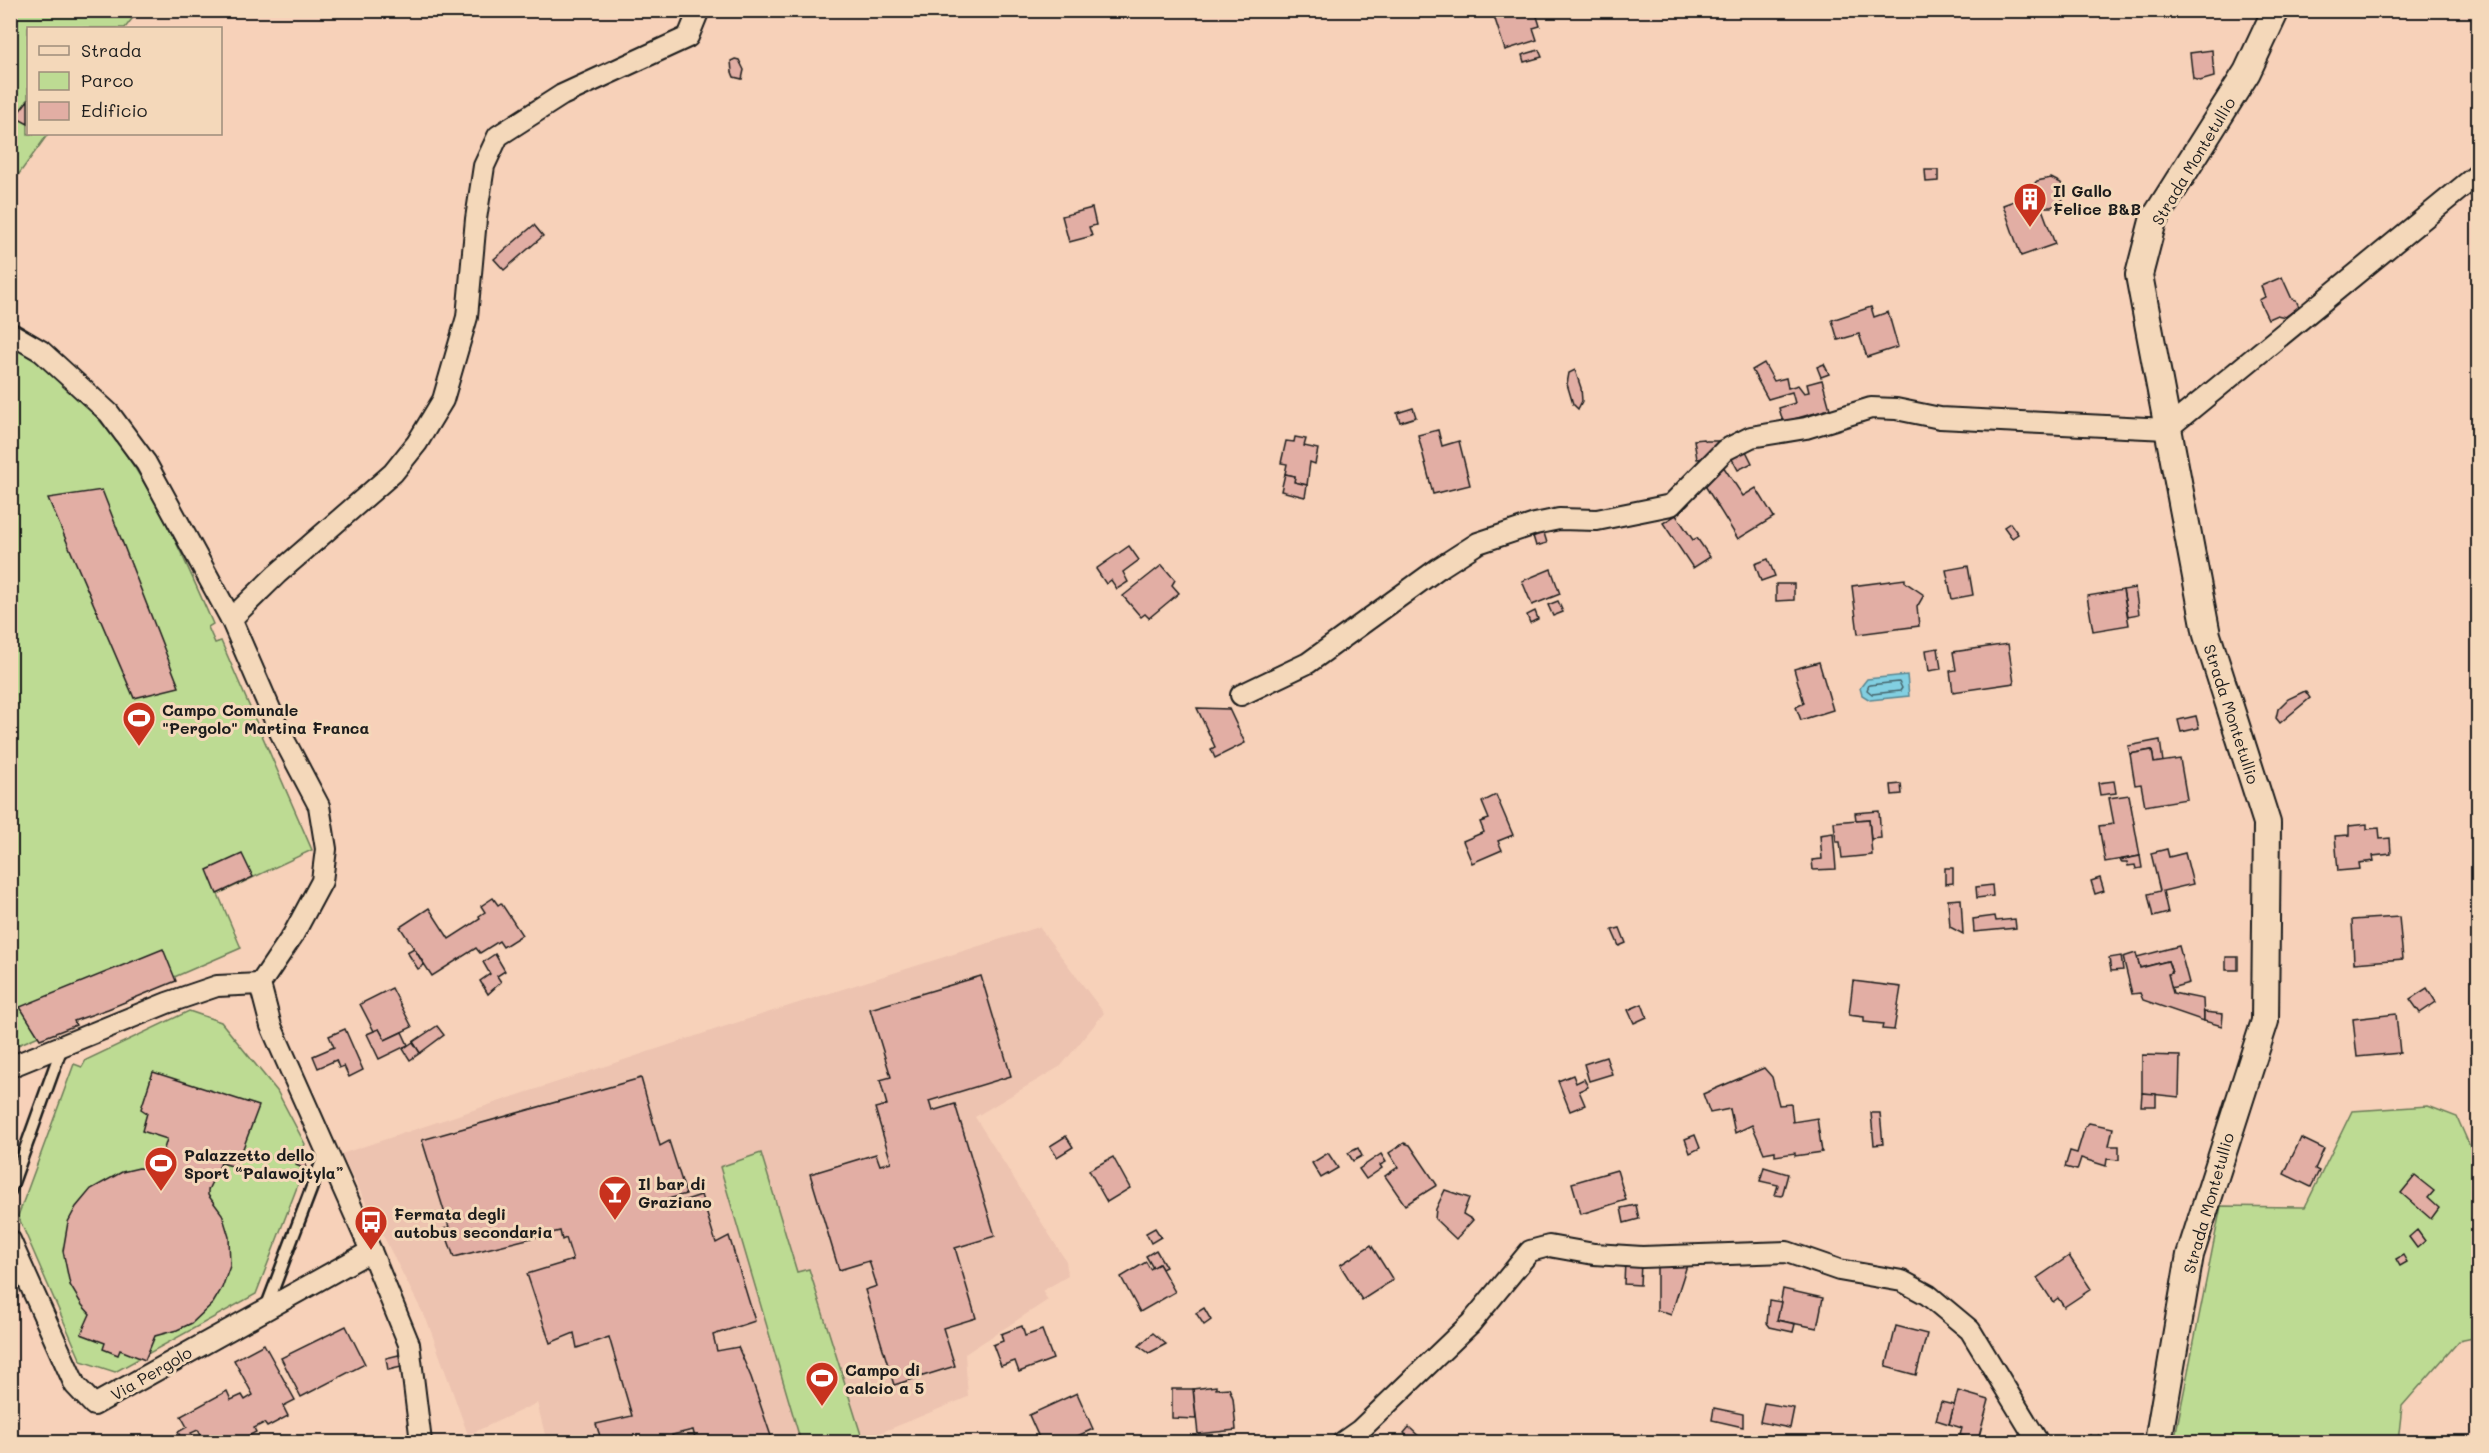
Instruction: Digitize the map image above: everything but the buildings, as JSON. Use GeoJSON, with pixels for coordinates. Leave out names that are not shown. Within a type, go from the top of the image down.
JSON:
{"type":"FeatureCollection","features":[{"type":"Feature","properties":{"kind":"street"},"geometry":{"type":"LineString","coordinates":[[231,619],[277,574],[393,473],[417,443],[443,400],[467,317],[476,219],[484,166],[498,136],[562,94],[688,36],[699,10]]}},
{"type":"Feature","properties":{"kind":"street","name":"Strada Montetullio"},"geometry":{"type":"LineString","coordinates":[[2158,1443],[2190,1255],[2265,1022],[2267,824],[2207,635],[2139,275],[2153,221],[2247,72],[2276,10]]}},
{"type":"Feature","properties":{"kind":"street"},"geometry":{"type":"LineString","coordinates":[[1241,695],[1308,663],[1478,543],[1559,519],[1597,520],[1671,505],[1725,450],[1751,437],[1806,428],[1871,408],[1896,409],[1940,418],[2167,429],[2478,174]]}},
{"type":"Feature","properties":{"kind":"street"},"geometry":{"type":"LineString","coordinates":[[10,333],[41,351],[109,413],[146,463],[231,619],[280,732],[319,806],[326,849],[322,881],[292,935],[260,984],[271,1026],[371,1251],[409,1344],[421,1443]]}},
{"type":"Feature","properties":{"kind":"street"},"geometry":{"type":"LineString","coordinates":[[10,1066],[62,1047],[167,1002],[217,986],[260,984]]}},
{"type":"Feature","properties":{"kind":"street","name":"Via Pergolo"},"geometry":{"type":"LineString","coordinates":[[10,1240],[75,1385],[94,1405],[371,1251]]}},
{"type":"Feature","properties":{"kind":"street"},"geometry":{"type":"LineString","coordinates":[[1343,1443],[1360,1430],[1471,1323],[1530,1251],[1549,1246],[1594,1254],[1642,1257],[1787,1252],[1839,1270],[1902,1281],[1928,1295],[1970,1330],[2038,1443]]}},
{"type":"Feature","properties":{"kind":"lane"},"geometry":{"type":"LineString","coordinates":[[10,1191],[62,1047]]}},
{"type":"Feature","properties":{"kind":"lane"},"geometry":{"type":"LineString","coordinates":[[266,1308],[326,1149]]}},
{"type":"Feature","properties":{"kind":"shaded area"},"geometry":{"type":"Polygon","coordinates":[[[1039,927],[1104,1013],[1061,1066],[975,1117],[1066,1261],[1068,1276],[1042,1291],[1048,1300],[965,1354],[968,1397],[858,1442],[547,1442],[537,1403],[468,1435],[428,1323],[341,1154],[723,1027],[1039,927]]]}},
{"type":"Feature","properties":{"kind":"green space"},"geometry":{"type":"Polygon","coordinates":[[[11,11],[138,11],[126,27],[27,27],[27,135],[47,135],[11,185],[11,11]]]}},
{"type":"Feature","properties":{"kind":"green space","name":"Campo Comunale \"Pergolo\" Martina Franca"},"geometry":{"type":"Polygon","coordinates":[[[11,345],[48,370],[81,400],[110,432],[157,505],[213,624],[208,627],[215,643],[221,641],[312,850],[218,894],[241,948],[11,1048],[11,345]]]}},
{"type":"Feature","properties":{"kind":"green space","name":"Palazzetto dello Sport “Palawojtyla”"},"geometry":{"type":"Polygon","coordinates":[[[189,1011],[221,1022],[277,1091],[305,1144],[299,1158],[307,1161],[256,1294],[115,1372],[81,1361],[18,1216],[74,1064],[82,1067],[86,1060],[189,1011]]]}},
{"type":"Feature","properties":{"kind":"green space"},"geometry":{"type":"Polygon","coordinates":[[[2428,1106],[2457,1117],[2478,1165],[2478,1337],[2459,1341],[2402,1406],[2398,1442],[2174,1442],[2221,1206],[2305,1207],[2352,1111],[2428,1106]]]}},
{"type":"Feature","properties":{"kind":"green space"},"geometry":{"type":"Polygon","coordinates":[[[761,1153],[797,1272],[809,1269],[863,1441],[801,1442],[720,1167],[761,1153]]]}},
{"type":"Feature","properties":{"kind":"water"},"geometry":{"type":"Polygon","coordinates":[[[1907,675],[1909,696],[1870,700],[1862,695],[1860,688],[1867,679],[1907,675]]]}},
{"type":"Feature","properties":{"kind":"place","name":"Il Gallo Felice B&B"},"geometry":{"type":"Point","coordinates":[2030,228]}},
{"type":"Feature","properties":{"kind":"place","name":"Campo Comunale \"Pergolo\" Martina Franca"},"geometry":{"type":"Point","coordinates":[139,747]}},
{"type":"Feature","properties":{"kind":"place","name":"Palazzetto dello Sport “Palawojtyla”"},"geometry":{"type":"Point","coordinates":[161,1192]}},
{"type":"Feature","properties":{"kind":"place","name":"Il bar di Graziano"},"geometry":{"type":"Point","coordinates":[615,1221]}},
{"type":"Feature","properties":{"kind":"place","name":"Fermata degli autobus secondaria"},"geometry":{"type":"Point","coordinates":[371,1251]}},
{"type":"Feature","properties":{"kind":"place","name":"Campo di calcio a 5"},"geometry":{"type":"Point","coordinates":[822,1407]}}]}
